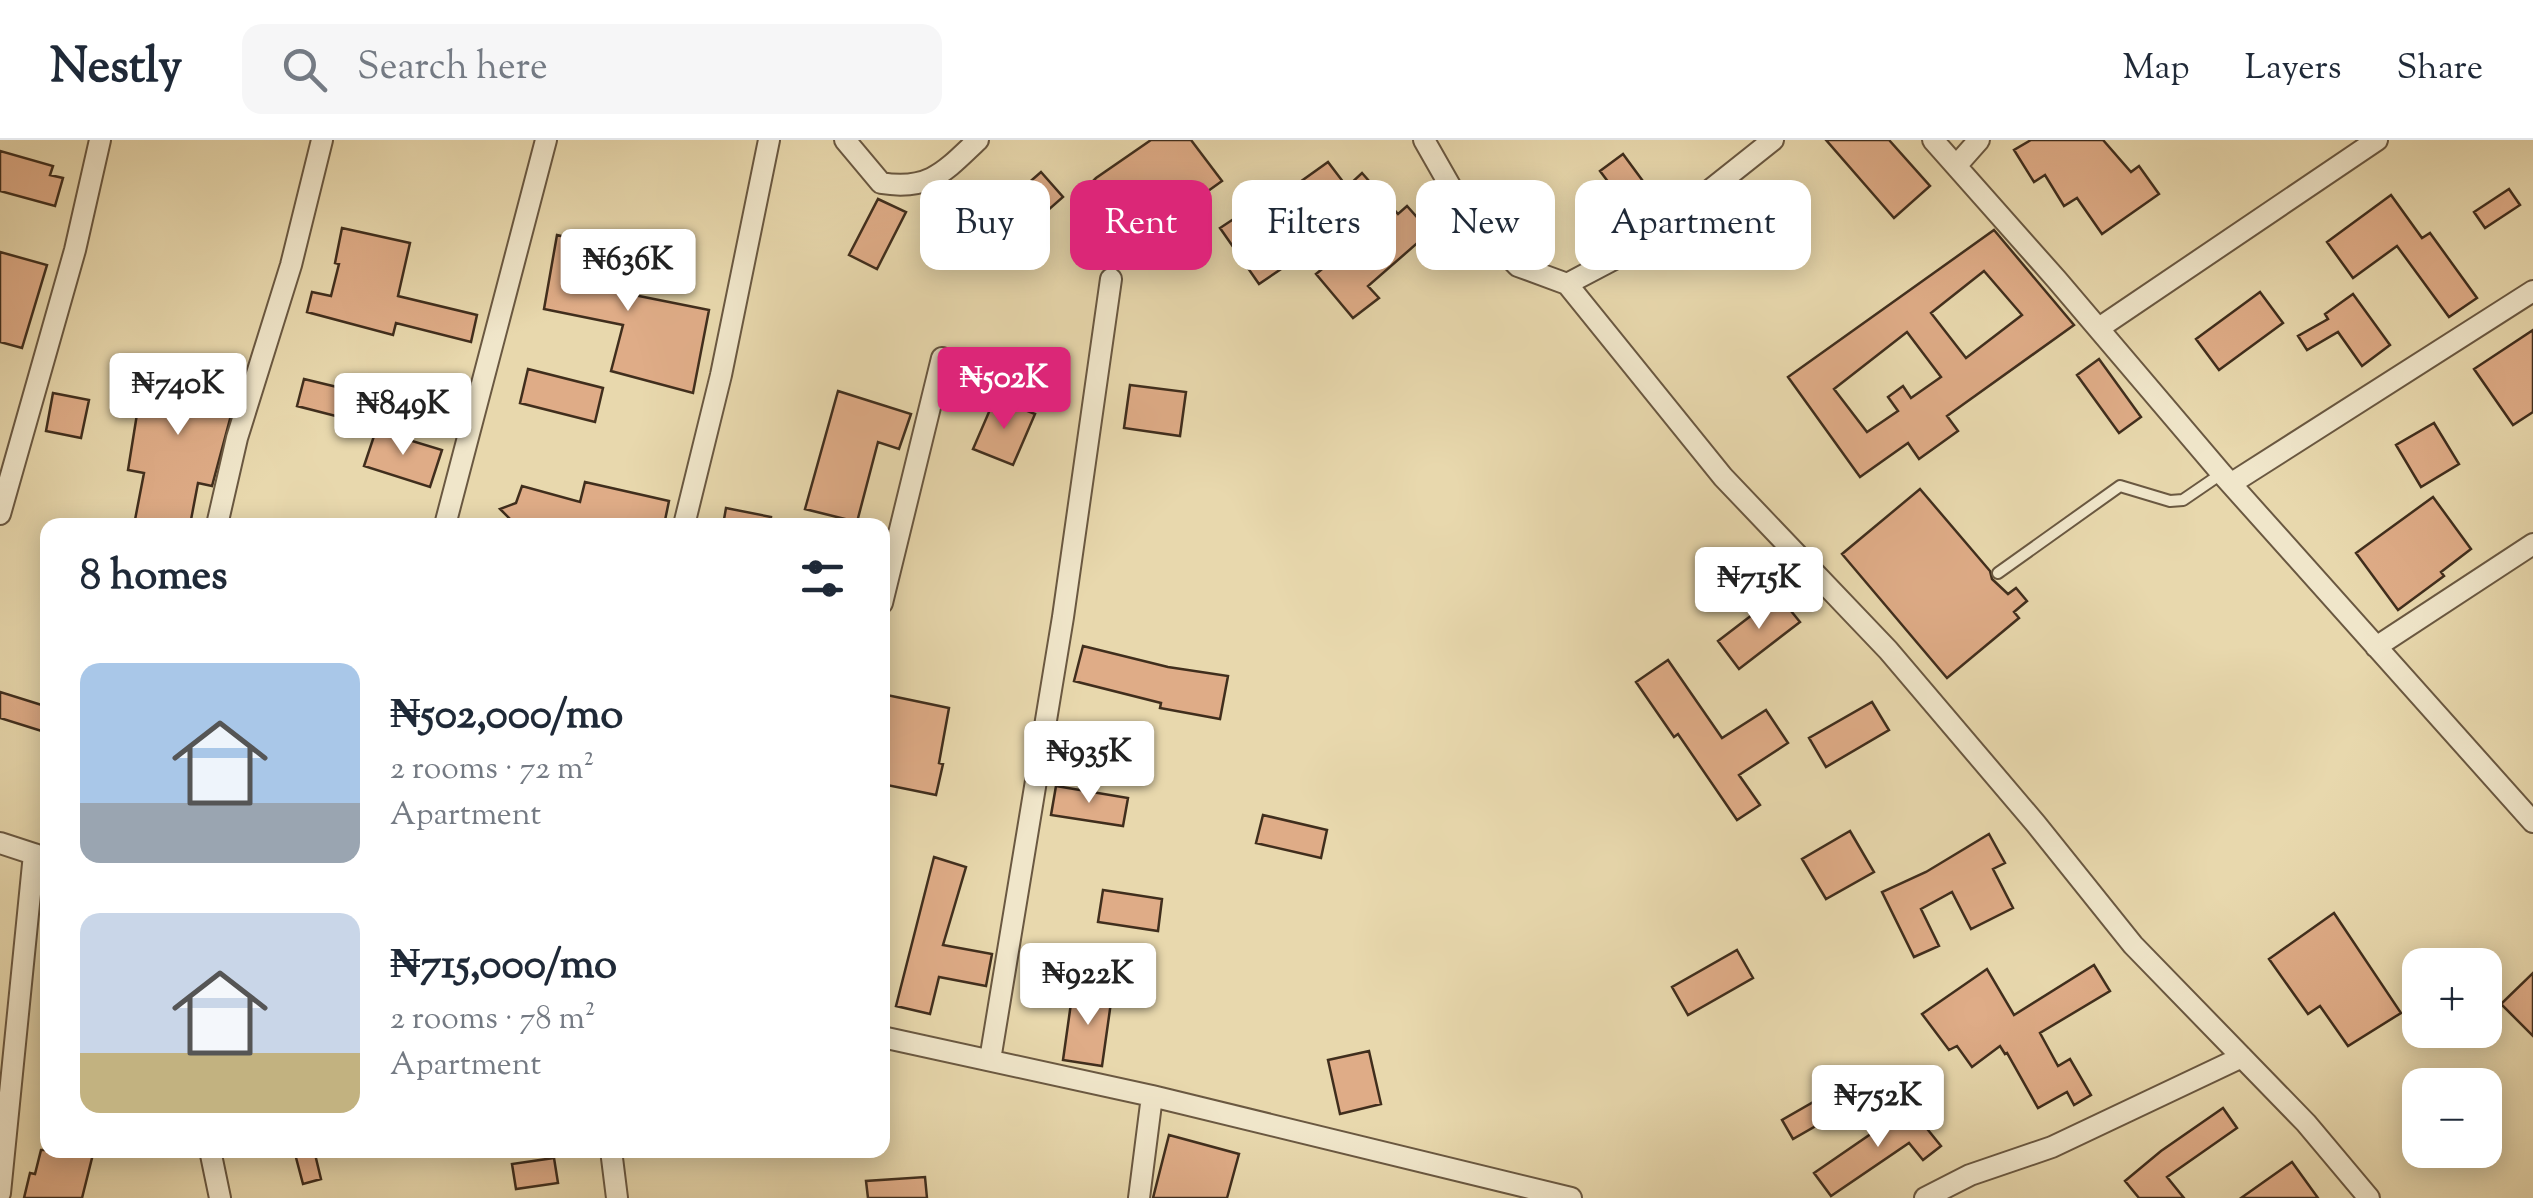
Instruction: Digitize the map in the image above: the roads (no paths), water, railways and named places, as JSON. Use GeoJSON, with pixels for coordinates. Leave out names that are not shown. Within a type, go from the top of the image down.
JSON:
{"type":"FeatureCollection","features":[{"type":"Feature","properties":{"kind":"street"},"geometry":{"type":"LineString","coordinates":[[0,514],[75,250],[100,140]]}},
{"type":"Feature","properties":{"kind":"street"},"geometry":{"type":"LineString","coordinates":[[219,518],[237,438],[290,265],[322,140]]}},
{"type":"Feature","properties":{"kind":"street"},"geometry":{"type":"LineString","coordinates":[[447,518],[546,140]]}},
{"type":"Feature","properties":{"kind":"street"},"geometry":{"type":"LineString","coordinates":[[686,518],[721,375],[769,140]]}},
{"type":"Feature","properties":{"kind":"street"},"geometry":{"type":"LineString","coordinates":[[845,140],[881,183],[910,188],[944,172],[978,140]]}},
{"type":"Feature","properties":{"kind":"street"},"geometry":{"type":"LineString","coordinates":[[1424,140],[1465,212],[1518,266],[1566,284],[1723,477],[1888,650],[2133,945],[2306,1124],[2369,1198]]}},
{"type":"Feature","properties":{"kind":"street"},"geometry":{"type":"LineString","coordinates":[[1566,284],[1641,245],[1774,140]]}},
{"type":"Feature","properties":{"kind":"street"},"geometry":{"type":"LineString","coordinates":[[1933,140],[2533,822]]}},
{"type":"Feature","properties":{"kind":"street"},"geometry":{"type":"LineString","coordinates":[[1956,166],[1979,140]]}},
{"type":"Feature","properties":{"kind":"street"},"geometry":{"type":"LineString","coordinates":[[2099,328],[2377,140]]}},
{"type":"Feature","properties":{"kind":"street"},"geometry":{"type":"LineString","coordinates":[[990,1060],[1063,617],[1111,279]]}},
{"type":"Feature","properties":{"kind":"street"},"geometry":{"type":"LineString","coordinates":[[2227,478],[2533,291]]}},
{"type":"Feature","properties":{"kind":"street"},"geometry":{"type":"LineString","coordinates":[[890,570],[942,358]]}},
{"type":"Feature","properties":{"kind":"street"},"geometry":{"type":"LineString","coordinates":[[2376,647],[2533,544]]}},
{"type":"Feature","properties":{"kind":"street"},"geometry":{"type":"LineString","coordinates":[[0,844],[40,856]]}},
{"type":"Feature","properties":{"kind":"street"},"geometry":{"type":"LineString","coordinates":[[0,1193],[40,864]]}},
{"type":"Feature","properties":{"kind":"street"},"geometry":{"type":"LineString","coordinates":[[890,1039],[1152,1096],[1571,1198]]}},
{"type":"Feature","properties":{"kind":"street"},"geometry":{"type":"LineString","coordinates":[[1926,1198],[1970,1174],[2052,1147],[2242,1057]]}},
{"type":"Feature","properties":{"kind":"street"},"geometry":{"type":"LineString","coordinates":[[1139,1198],[1152,1096]]}},
{"type":"Feature","properties":{"kind":"street"},"geometry":{"type":"LineString","coordinates":[[212,1158],[220,1198]]}},
{"type":"Feature","properties":{"kind":"street"},"geometry":{"type":"LineString","coordinates":[[612,1158],[617,1198]]}},
{"type":"Feature","properties":{"kind":"lane"},"geometry":{"type":"LineString","coordinates":[[1998,573],[2120,486],[2170,501],[2182,500],[2227,478]]}}]}
